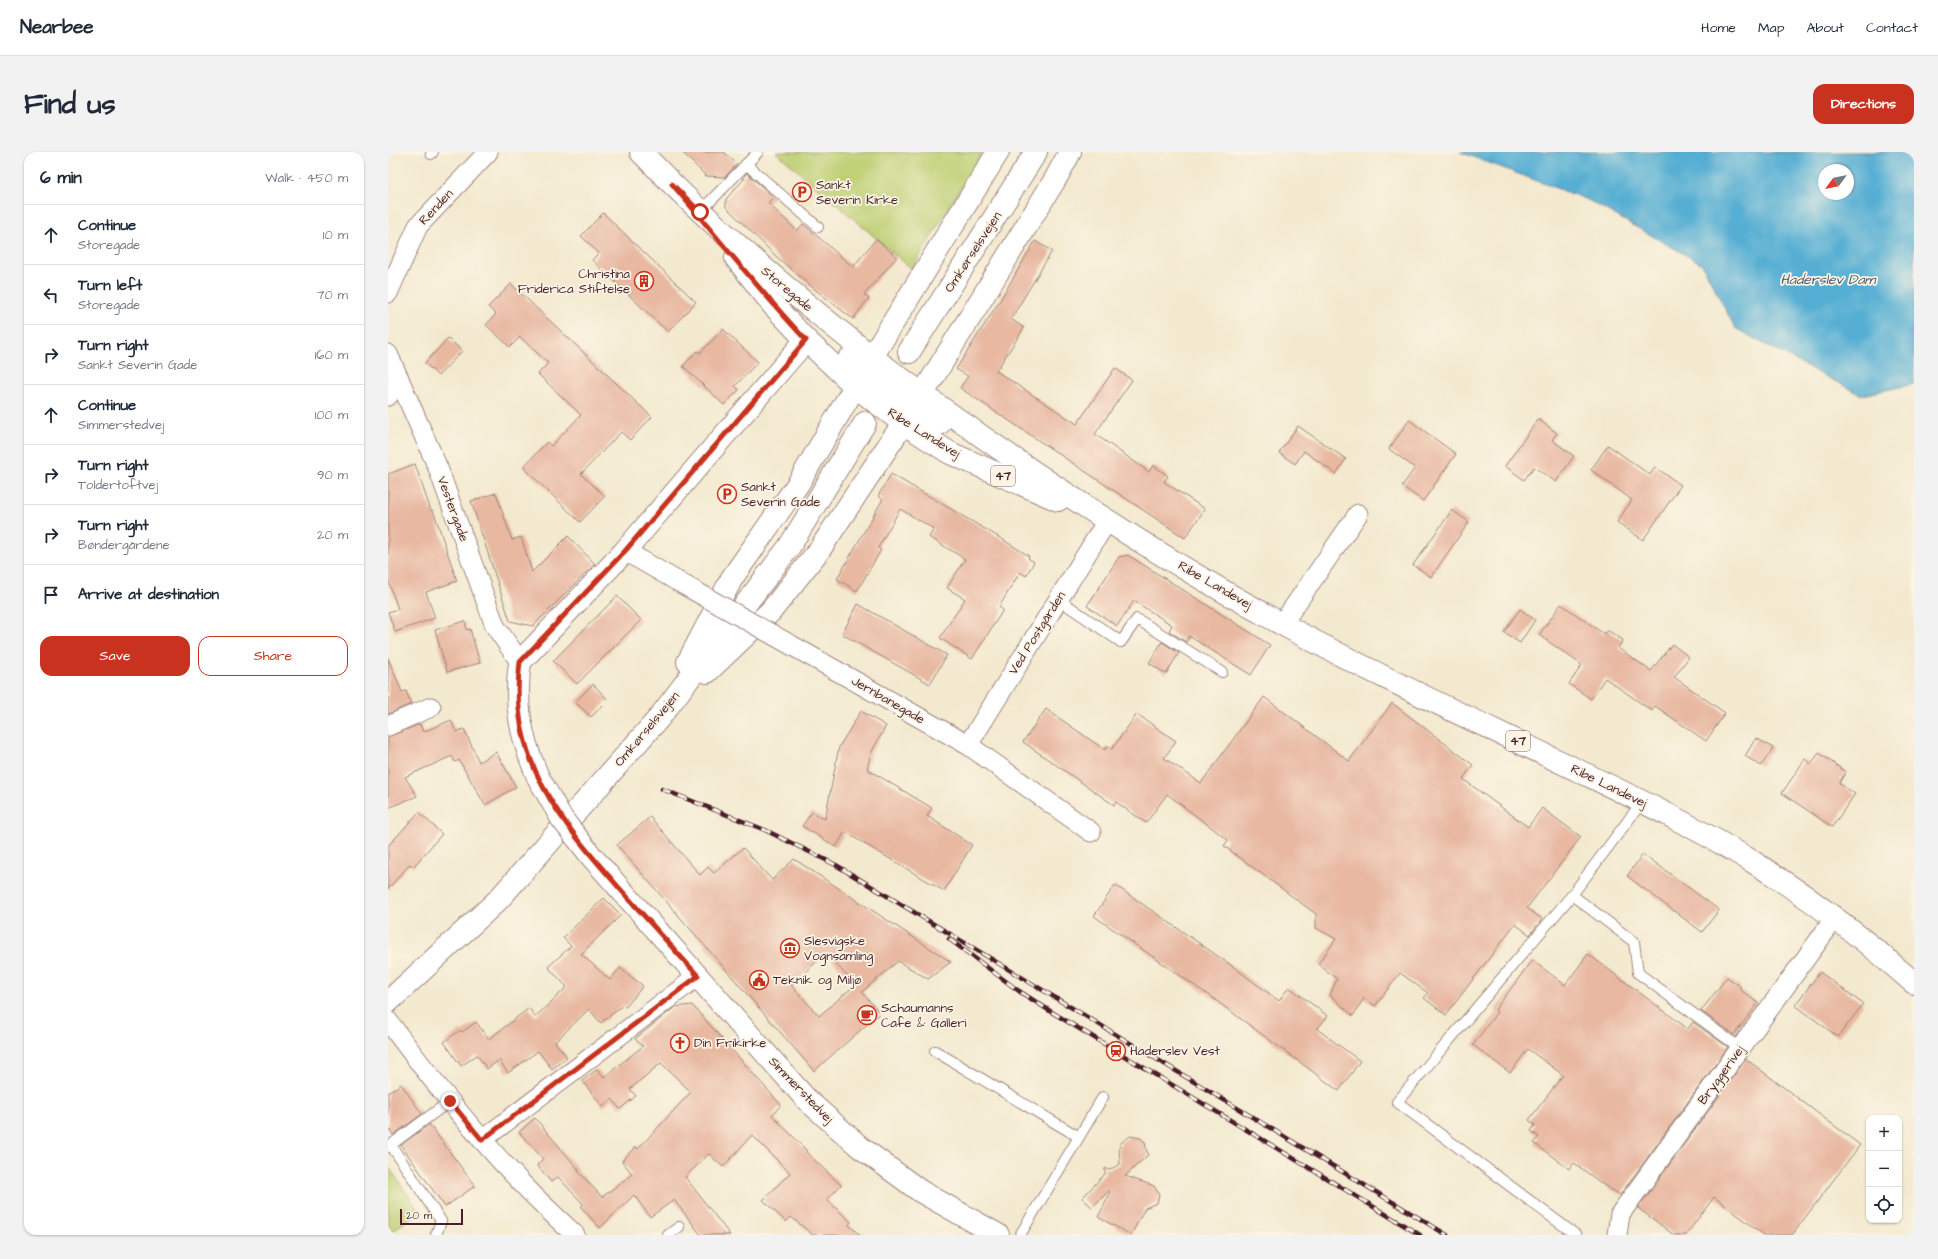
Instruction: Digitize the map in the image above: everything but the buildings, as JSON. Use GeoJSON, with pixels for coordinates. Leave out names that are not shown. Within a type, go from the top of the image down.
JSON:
{"type":"FeatureCollection","features":[{"type":"Feature","properties":{"kind":"main road","name":"Storegade"},"geometry":{"type":"LineString","coordinates":[[641,152],[700,212],[787,290],[863,372]]}},
{"type":"Feature","properties":{"kind":"main road"},"geometry":{"type":"LineString","coordinates":[[659,718],[732,578],[798,484],[863,372],[998,152]]}},
{"type":"Feature","properties":{"kind":"main road","name":"Omkørselsvejen"},"geometry":{"type":"LineString","coordinates":[[909,352],[1036,152]]}},
{"type":"Feature","properties":{"kind":"main road"},"geometry":{"type":"LineString","coordinates":[[659,718],[771,611],[820,549],[913,408],[1056,178],[1070,152]]}},
{"type":"Feature","properties":{"kind":"main road","name":"Storegade"},"geometry":{"type":"LineString","coordinates":[[672,184],[744,268],[773,305],[806,340],[863,372]]}},
{"type":"Feature","properties":{"kind":"main road"},"geometry":{"type":"LineString","coordinates":[[744,268],[771,289],[863,372],[913,408]]}},
{"type":"Feature","properties":{"kind":"main road"},"geometry":{"type":"LineString","coordinates":[[520,662],[625,551],[806,340]]}},
{"type":"Feature","properties":{"kind":"main road","name":"Ribe Landevej"},"geometry":{"type":"LineString","coordinates":[[863,372],[913,408],[1008,454],[1107,521],[1282,624],[1410,689],[1678,819],[1758,865],[1835,918],[1914,983]]}},
{"type":"Feature","properties":{"kind":"main road","name":"Ribe Landevej"},"geometry":{"type":"LineString","coordinates":[[913,408],[950,452],[1107,521]]}},
{"type":"Feature","properties":{"kind":"main road","name":"Omkørselsvejen"},"geometry":{"type":"LineString","coordinates":[[388,1002],[498,900],[659,718],[789,547],[865,423]]}},
{"type":"Feature","properties":{"kind":"main road","name":"Simmerstedvej"},"geometry":{"type":"LineString","coordinates":[[520,662],[517,686],[521,727],[528,754],[538,777],[562,818],[592,857],[807,1100],[860,1148],[920,1191],[998,1235]]}},
{"type":"Feature","properties":{"kind":"street","name":"Renden"},"geometry":{"type":"LineString","coordinates":[[388,292],[418,226],[488,152]]}},
{"type":"Feature","properties":{"kind":"street","name":"Vestergade"},"geometry":{"type":"LineString","coordinates":[[388,354],[438,468],[495,626],[520,662]]}},
{"type":"Feature","properties":{"kind":"street"},"geometry":{"type":"LineString","coordinates":[[388,396],[399,378]]}},
{"type":"Feature","properties":{"kind":"street"},"geometry":{"type":"LineString","coordinates":[[1282,624],[1358,514]]}},
{"type":"Feature","properties":{"kind":"street","name":"Ved Postgården"},"geometry":{"type":"LineString","coordinates":[[968,745],[1107,521]]}},
{"type":"Feature","properties":{"kind":"street","name":"Jernbanegade"},"geometry":{"type":"LineString","coordinates":[[625,551],[968,745],[1091,832]]}},
{"type":"Feature","properties":{"kind":"street"},"geometry":{"type":"LineString","coordinates":[[388,726],[431,707]]}},
{"type":"Feature","properties":{"kind":"street","name":"Bryggerivej"},"geometry":{"type":"LineString","coordinates":[[1617,1235],[1620,1214],[1835,918]]}},
{"type":"Feature","properties":{"kind":"street"},"geometry":{"type":"LineString","coordinates":[[482,1140],[698,976]]}},
{"type":"Feature","properties":{"kind":"street"},"geometry":{"type":"LineString","coordinates":[[388,1021],[482,1140],[516,1178],[575,1235]]}},
{"type":"Feature","properties":{"kind":"lane"},"geometry":{"type":"LineString","coordinates":[[700,212],[758,152]]}},
{"type":"Feature","properties":{"kind":"lane"},"geometry":{"type":"LineString","coordinates":[[746,164],[818,227]]}},
{"type":"Feature","properties":{"kind":"lane"},"geometry":{"type":"LineString","coordinates":[[1058,599],[1121,642],[1137,619],[1222,672]]}},
{"type":"Feature","properties":{"kind":"lane"},"geometry":{"type":"LineString","coordinates":[[1576,1235],[1397,1102],[1572,895],[1642,802]]}},
{"type":"Feature","properties":{"kind":"lane"},"geometry":{"type":"LineString","coordinates":[[1572,895],[1634,942],[1638,973],[1740,1048]]}},
{"type":"Feature","properties":{"kind":"lane"},"geometry":{"type":"LineString","coordinates":[[935,1051],[1079,1137]]}},
{"type":"Feature","properties":{"kind":"lane"},"geometry":{"type":"LineString","coordinates":[[1020,1235],[1103,1097]]}},
{"type":"Feature","properties":{"kind":"lane"},"geometry":{"type":"LineString","coordinates":[[436,1235],[441,1221],[389,1146],[450,1101]]}},
{"type":"Feature","properties":{"kind":"lane"},"geometry":{"type":"LineString","coordinates":[[668,1235],[679,1227]]}},
{"type":"Feature","properties":{"kind":"green space"},"geometry":{"type":"Polygon","coordinates":[[[776,152],[982,152],[912,269],[776,152]]]}},
{"type":"Feature","properties":{"kind":"green space"},"geometry":{"type":"Polygon","coordinates":[[[388,1166],[420,1212],[388,1234],[388,1166]]]}},
{"type":"Feature","properties":{"kind":"water","name":"Haderslev Dam"},"geometry":{"type":"Polygon","coordinates":[[[1460,152],[1914,152],[1914,384],[1862,395],[1735,328],[1702,264],[1588,200],[1460,152]]]}},
{"type":"Feature","properties":{"kind":"railway"},"geometry":{"type":"LineString","coordinates":[[662,789],[765,830],[836,865],[1447,1235]]}},
{"type":"Feature","properties":{"kind":"railway"},"geometry":{"type":"LineString","coordinates":[[949,939],[1019,991],[1050,1011],[1420,1235]]}},
{"type":"Feature","properties":{"kind":"place","name":"Sankt Severin Kirke"},"geometry":{"type":"Point","coordinates":[802,192]}},
{"type":"Feature","properties":{"kind":"place","name":"Christina Friderica Stiftelse"},"geometry":{"type":"Point","coordinates":[644,281]}},
{"type":"Feature","properties":{"kind":"place","name":"Sankt Severin Gade"},"geometry":{"type":"Point","coordinates":[727,494]}},
{"type":"Feature","properties":{"kind":"place","name":"Slesvigske Vognsamling"},"geometry":{"type":"Point","coordinates":[790,948]}},
{"type":"Feature","properties":{"kind":"place","name":"Teknik og Miljø"},"geometry":{"type":"Point","coordinates":[759,980]}},
{"type":"Feature","properties":{"kind":"place","name":"Schaumanns Cafe & Galleri"},"geometry":{"type":"Point","coordinates":[867,1015]}},
{"type":"Feature","properties":{"kind":"place","name":"Din Frikirke"},"geometry":{"type":"Point","coordinates":[680,1043]}},
{"type":"Feature","properties":{"kind":"place","name":"Haderslev Vest"},"geometry":{"type":"Point","coordinates":[1116,1051]}},
{"type":"Feature","properties":{"kind":"route"},"geometry":{"type":"LineString","coordinates":[[450,1101],[482,1140],[698,976],[592,857],[562,818],[538,777],[528,754],[521,727],[517,686],[520,662],[625,551],[806,340],[773,305],[744,268],[672,184],[700,212]]}}]}
